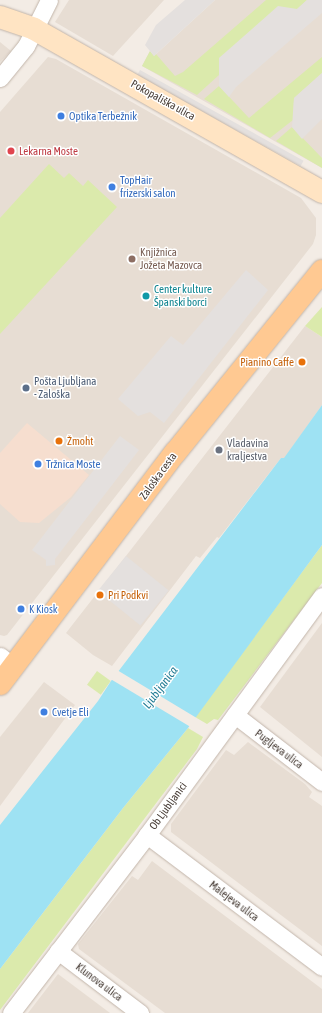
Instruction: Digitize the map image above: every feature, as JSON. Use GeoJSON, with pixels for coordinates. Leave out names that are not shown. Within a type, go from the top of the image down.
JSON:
{"type":"FeatureCollection","features":[{"type":"Feature","properties":{"kind":"main road","name":"Zaloška cesta"},"geometry":{"type":"LineString","coordinates":[[0,684],[7,662],[322,271]]}},
{"type":"Feature","properties":{"kind":"street"},"geometry":{"type":"LineString","coordinates":[[0,78],[26,46],[49,0]]}},
{"type":"Feature","properties":{"kind":"street","name":"Pokopališka ulica"},"geometry":{"type":"LineString","coordinates":[[0,18],[34,29],[322,192]]}},
{"type":"Feature","properties":{"kind":"street","name":"Ob Ljubljanici"},"geometry":{"type":"LineString","coordinates":[[11,1013],[147,834],[322,596]]}},
{"type":"Feature","properties":{"kind":"street","name":"Pugljeva ulica"},"geometry":{"type":"LineString","coordinates":[[235,715],[322,782]]}},
{"type":"Feature","properties":{"kind":"street","name":"Malejeva ulica"},"geometry":{"type":"LineString","coordinates":[[147,834],[322,967]]}},
{"type":"Feature","properties":{"kind":"street","name":"Klunova ulica"},"geometry":{"type":"LineString","coordinates":[[58,951],[140,1013]]}},
{"type":"Feature","properties":{"kind":"shaded area"},"geometry":{"type":"Polygon","coordinates":[[[69,0],[164,0],[113,56],[55,22],[69,0]]]}},
{"type":"Feature","properties":{"kind":"shaded area"},"geometry":{"type":"Polygon","coordinates":[[[185,0],[215,0],[154,56],[145,45],[156,25],[185,0]]]}},
{"type":"Feature","properties":{"kind":"shaded area"},"geometry":{"type":"Polygon","coordinates":[[[215,0],[322,0],[322,168],[142,66],[150,51],[154,56],[215,0]]]}},
{"type":"Feature","properties":{"kind":"shaded area"},"geometry":{"type":"Polygon","coordinates":[[[307,0],[322,0],[322,13],[236,87],[229,97],[219,86],[219,58],[278,6],[297,9],[307,0]]]}},
{"type":"Feature","properties":{"kind":"shaded area"},"geometry":{"type":"Polygon","coordinates":[[[0,42],[11,51],[0,62],[0,42]]]}},
{"type":"Feature","properties":{"kind":"shaded area"},"geometry":{"type":"Polygon","coordinates":[[[48,57],[56,59],[301,198],[316,218],[316,235],[313,244],[7,635],[4,636],[0,635],[0,112],[48,57]]]}},
{"type":"Feature","properties":{"kind":"shaded area"},"geometry":{"type":"Polygon","coordinates":[[[140,70],[304,161],[301,166],[137,75],[140,70]]]}},
{"type":"Feature","properties":{"kind":"shaded area"},"geometry":{"type":"Polygon","coordinates":[[[322,73],[322,119],[302,139],[292,127],[294,98],[322,73]]]}},
{"type":"Feature","properties":{"kind":"shaded area"},"geometry":{"type":"Polygon","coordinates":[[[246,270],[268,290],[164,423],[150,412],[138,416],[118,399],[171,336],[183,345],[246,270]]]}},
{"type":"Feature","properties":{"kind":"shaded area"},"geometry":{"type":"Polygon","coordinates":[[[305,326],[322,337],[322,405],[284,459],[281,458],[219,538],[217,537],[200,558],[196,556],[112,666],[93,655],[66,633],[305,326]]]}},
{"type":"Feature","properties":{"kind":"shaded area","name":"Tržnica Moste"},"geometry":{"type":"Polygon","coordinates":[[[27,423],[89,475],[71,497],[39,523],[20,522],[0,504],[0,453],[27,423]]]}},
{"type":"Feature","properties":{"kind":"shaded area"},"geometry":{"type":"Polygon","coordinates":[[[120,436],[139,450],[55,559],[55,565],[46,566],[46,560],[32,550],[120,436]]]}},
{"type":"Feature","properties":{"kind":"shaded area"},"geometry":{"type":"Polygon","coordinates":[[[126,556],[169,591],[140,626],[98,591],[126,556]]]}},
{"type":"Feature","properties":{"kind":"shaded area"},"geometry":{"type":"Polygon","coordinates":[[[322,623],[322,757],[260,707],[322,623]]]}},
{"type":"Feature","properties":{"kind":"shaded area"},"geometry":{"type":"Polygon","coordinates":[[[44,682],[75,705],[0,806],[0,737],[44,682]]]}},
{"type":"Feature","properties":{"kind":"shaded area"},"geometry":{"type":"Polygon","coordinates":[[[248,742],[305,784],[312,792],[309,797],[322,806],[322,946],[171,832],[171,824],[226,750],[234,755],[248,742]]]}},
{"type":"Feature","properties":{"kind":"shaded area"},"geometry":{"type":"Polygon","coordinates":[[[152,861],[322,989],[322,1013],[165,1013],[79,949],[78,944],[132,876],[138,880],[152,861]]]}},
{"type":"Feature","properties":{"kind":"shaded area"},"geometry":{"type":"Polygon","coordinates":[[[58,974],[110,1013],[28,1013],[58,974]]]}},
{"type":"Feature","properties":{"kind":"green space"},"geometry":{"type":"Polygon","coordinates":[[[266,0],[307,0],[297,9],[219,58],[219,75],[197,95],[142,66],[150,51],[154,56],[156,54],[175,76],[183,72],[266,0]]]}},
{"type":"Feature","properties":{"kind":"green space"},"geometry":{"type":"Polygon","coordinates":[[[322,57],[322,73],[294,98],[293,120],[270,138],[204,99],[219,86],[249,118],[322,57]]]}},
{"type":"Feature","properties":{"kind":"green space"},"geometry":{"type":"Polygon","coordinates":[[[292,127],[322,158],[322,168],[276,141],[292,127]]]}},
{"type":"Feature","properties":{"kind":"green space"},"geometry":{"type":"Polygon","coordinates":[[[49,164],[64,178],[69,173],[83,186],[88,180],[117,207],[0,334],[0,218],[49,164]]]}},
{"type":"Feature","properties":{"kind":"green space"},"geometry":{"type":"Polygon","coordinates":[[[322,307],[322,337],[305,326],[322,307]]]}},
{"type":"Feature","properties":{"kind":"green space"},"geometry":{"type":"Polygon","coordinates":[[[322,545],[322,583],[218,720],[214,719],[207,724],[195,717],[322,545]]]}},
{"type":"Feature","properties":{"kind":"green space"},"geometry":{"type":"Polygon","coordinates":[[[97,671],[111,681],[101,695],[87,685],[97,671]]]}},
{"type":"Feature","properties":{"kind":"green space"},"geometry":{"type":"Polygon","coordinates":[[[188,728],[203,737],[197,749],[0,1010],[0,969],[123,808],[188,728]]]}},
{"type":"Feature","properties":{"kind":"water","name":"Ljubljanica"},"geometry":{"type":"Polygon","coordinates":[[[322,405],[322,545],[188,728],[123,808],[0,969],[0,825],[98,701],[111,681],[281,458],[284,458],[322,405]]]}},
{"type":"Feature","properties":{"kind":"pier"},"geometry":{"type":"Polygon","coordinates":[[[117,670],[197,718],[191,727],[111,679],[117,670]]]}},
{"type":"Feature","properties":{"kind":"place","name":"Optika Terbežnik"},"geometry":{"type":"Point","coordinates":[61,116]}},
{"type":"Feature","properties":{"kind":"place","name":"Lekarna Moste"},"geometry":{"type":"Point","coordinates":[11,151]}},
{"type":"Feature","properties":{"kind":"place","name":"TopHair frizerski salon"},"geometry":{"type":"Point","coordinates":[112,187]}},
{"type":"Feature","properties":{"kind":"place","name":"Knjižnica Jožeta Mazovca"},"geometry":{"type":"Point","coordinates":[132,259]}},
{"type":"Feature","properties":{"kind":"place","name":"Center kulture Španski borci"},"geometry":{"type":"Point","coordinates":[146,296]}},
{"type":"Feature","properties":{"kind":"place","name":"Pianino Caffe"},"geometry":{"type":"Point","coordinates":[302,362]}},
{"type":"Feature","properties":{"kind":"place","name":"Pošta Ljubljana - Zaloška"},"geometry":{"type":"Point","coordinates":[26,388]}},
{"type":"Feature","properties":{"kind":"place","name":"Žmoht"},"geometry":{"type":"Point","coordinates":[59,441]}},
{"type":"Feature","properties":{"kind":"place","name":"Vladavina kraljestva"},"geometry":{"type":"Point","coordinates":[219,450]}},
{"type":"Feature","properties":{"kind":"place","name":"Tržnica Moste"},"geometry":{"type":"Point","coordinates":[38,464]}},
{"type":"Feature","properties":{"kind":"place","name":"Pri Podkvi"},"geometry":{"type":"Point","coordinates":[100,595]}},
{"type":"Feature","properties":{"kind":"place","name":"K Kiosk"},"geometry":{"type":"Point","coordinates":[21,609]}},
{"type":"Feature","properties":{"kind":"place","name":"Cvetje Eli"},"geometry":{"type":"Point","coordinates":[44,712]}}]}
